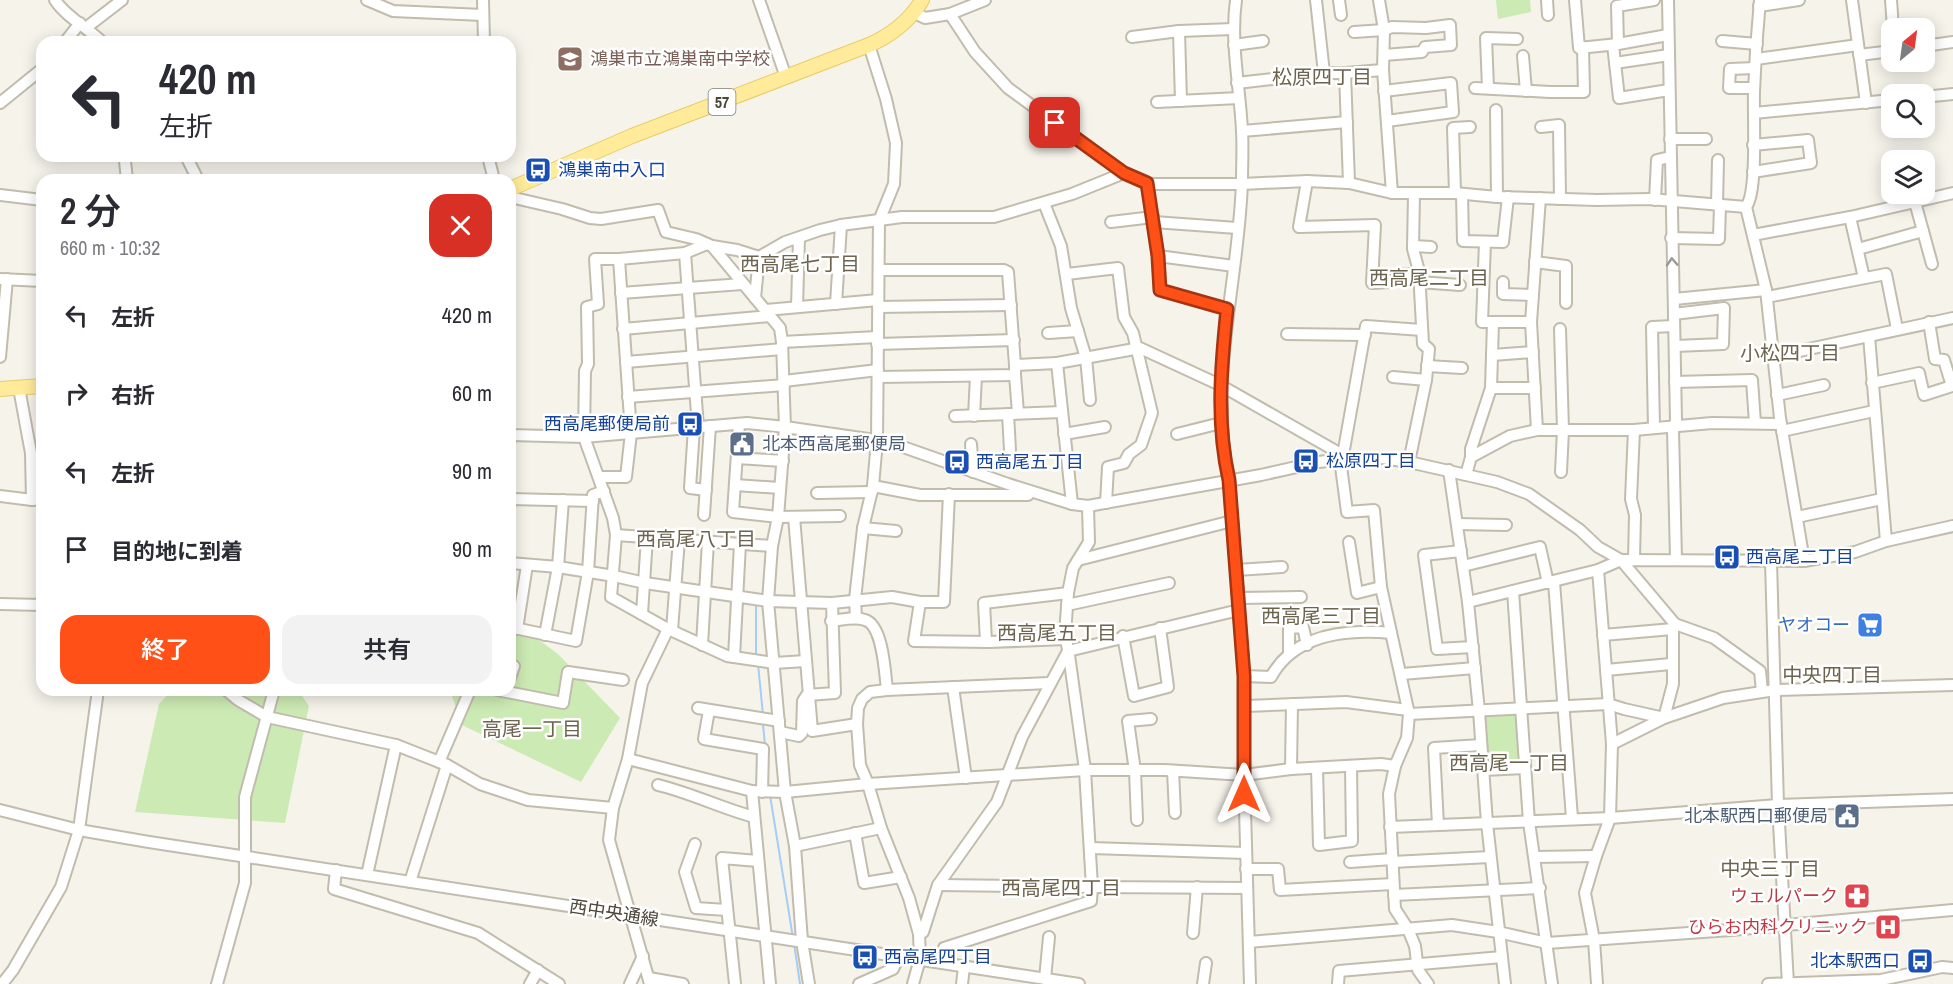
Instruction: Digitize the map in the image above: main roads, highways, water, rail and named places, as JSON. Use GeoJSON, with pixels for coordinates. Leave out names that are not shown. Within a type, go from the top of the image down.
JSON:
{"type":"FeatureCollection","features":[{"type":"Feature","properties":{"kind":"main road","name":"57"},"geometry":{"type":"LineString","coordinates":[[516,186],[632,136],[869,45],[882,39],[902,24],[922,0]]}},
{"type":"Feature","properties":{"kind":"main road"},"geometry":{"type":"LineString","coordinates":[[0,389],[36,387]]}},
{"type":"Feature","properties":{"kind":"waterway"},"geometry":{"type":"LineString","coordinates":[[756,604],[756,655]]}},
{"type":"Feature","properties":{"kind":"waterway"},"geometry":{"type":"LineString","coordinates":[[758,664],[763,715]]}},
{"type":"Feature","properties":{"kind":"waterway"},"geometry":{"type":"LineString","coordinates":[[763,724],[765,745]]}},
{"type":"Feature","properties":{"kind":"waterway"},"geometry":{"type":"LineString","coordinates":[[770,795],[793,938]]}},
{"type":"Feature","properties":{"kind":"waterway"},"geometry":{"type":"LineString","coordinates":[[794,943],[800,984]]}},
{"type":"Feature","properties":{"kind":"place","name":"鴻巣市立鴻巣南中学校"},"geometry":{"type":"Point","coordinates":[570,59]}},
{"type":"Feature","properties":{"kind":"place","name":"鴻巣南中入口"},"geometry":{"type":"Point","coordinates":[538,170]}},
{"type":"Feature","properties":{"kind":"place","name":"西高尾郵便局前"},"geometry":{"type":"Point","coordinates":[690,424]}},
{"type":"Feature","properties":{"kind":"place","name":"北本西高尾郵便局"},"geometry":{"type":"Point","coordinates":[742,444]}},
{"type":"Feature","properties":{"kind":"place","name":"松原四丁目"},"geometry":{"type":"Point","coordinates":[1306,461]}},
{"type":"Feature","properties":{"kind":"place","name":"西高尾五丁目"},"geometry":{"type":"Point","coordinates":[957,462]}},
{"type":"Feature","properties":{"kind":"place","name":"西高尾二丁目"},"geometry":{"type":"Point","coordinates":[1727,557]}},
{"type":"Feature","properties":{"kind":"place","name":"ヤオコー"},"geometry":{"type":"Point","coordinates":[1870,625]}},
{"type":"Feature","properties":{"kind":"place","name":"北本駅西口郵便局"},"geometry":{"type":"Point","coordinates":[1847,816]}},
{"type":"Feature","properties":{"kind":"place","name":"ウェルパーク"},"geometry":{"type":"Point","coordinates":[1857,896]}},
{"type":"Feature","properties":{"kind":"place","name":"ひらお内科クリニック"},"geometry":{"type":"Point","coordinates":[1888,927]}},
{"type":"Feature","properties":{"kind":"place","name":"西高尾四丁目"},"geometry":{"type":"Point","coordinates":[865,957]}},
{"type":"Feature","properties":{"kind":"place","name":"北本駅西口"},"geometry":{"type":"Point","coordinates":[1920,961]}},
{"type":"Feature","properties":{"kind":"district","name":"松原四丁目"},"geometry":{"type":"Point","coordinates":[1322,77]}},
{"type":"Feature","properties":{"kind":"district","name":"西高尾七丁目"},"geometry":{"type":"Point","coordinates":[800,264]}},
{"type":"Feature","properties":{"kind":"district","name":"西高尾二丁目"},"geometry":{"type":"Point","coordinates":[1429,278]}},
{"type":"Feature","properties":{"kind":"district","name":"小松四丁目"},"geometry":{"type":"Point","coordinates":[1790,353]}},
{"type":"Feature","properties":{"kind":"district","name":"西高尾八丁目"},"geometry":{"type":"Point","coordinates":[696,539]}},
{"type":"Feature","properties":{"kind":"district","name":"西高尾三丁目"},"geometry":{"type":"Point","coordinates":[1321,616]}},
{"type":"Feature","properties":{"kind":"district","name":"西高尾五丁目"},"geometry":{"type":"Point","coordinates":[1057,633]}},
{"type":"Feature","properties":{"kind":"district","name":"中央四丁目"},"geometry":{"type":"Point","coordinates":[1832,675]}},
{"type":"Feature","properties":{"kind":"district","name":"高尾一丁目"},"geometry":{"type":"Point","coordinates":[532,729]}},
{"type":"Feature","properties":{"kind":"district","name":"西高尾一丁目"},"geometry":{"type":"Point","coordinates":[1509,763]}},
{"type":"Feature","properties":{"kind":"district","name":"中央三丁目"},"geometry":{"type":"Point","coordinates":[1770,869]}},
{"type":"Feature","properties":{"kind":"district","name":"西高尾四丁目"},"geometry":{"type":"Point","coordinates":[1061,888]}}]}
